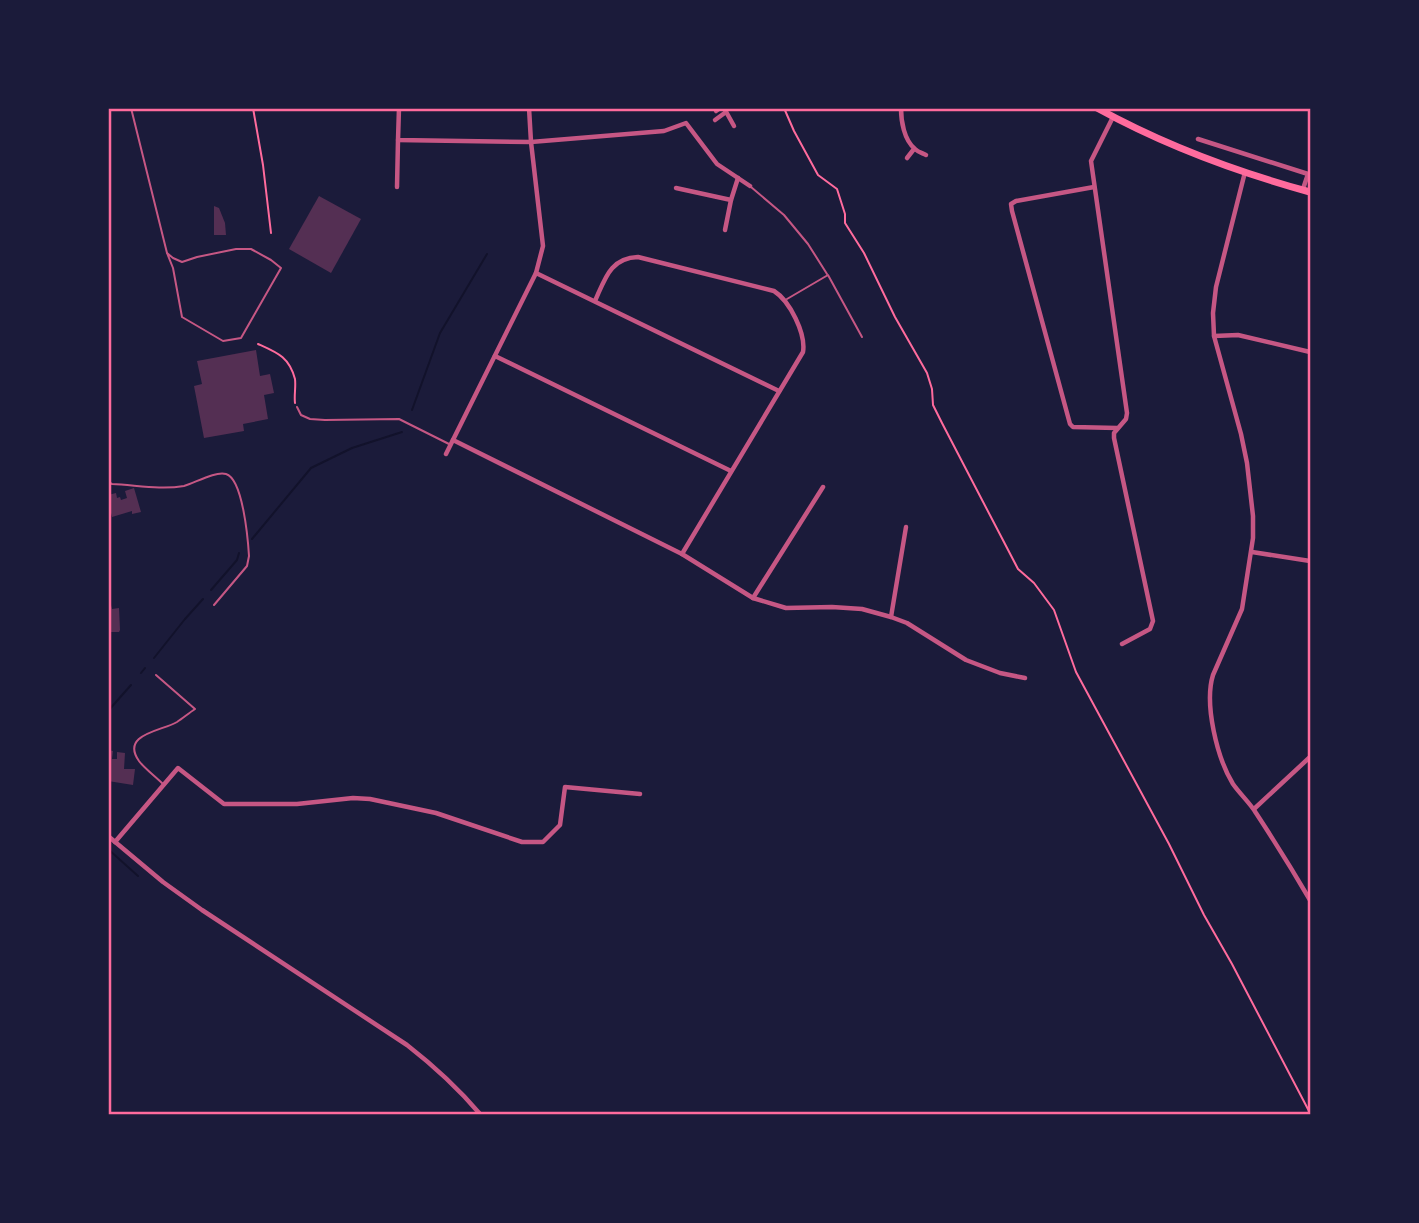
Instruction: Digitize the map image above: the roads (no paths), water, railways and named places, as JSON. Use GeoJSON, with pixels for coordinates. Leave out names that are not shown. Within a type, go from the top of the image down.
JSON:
{"type":"FeatureCollection","features":[{"type":"Feature","properties":{"kind":"highway"},"geometry":{"type":"LineString","coordinates":[[1097,108],[1172,145],[1307,191]]}},
{"type":"Feature","properties":{"kind":"street"},"geometry":{"type":"LineString","coordinates":[[397,187],[399,108]]}},
{"type":"Feature","properties":{"kind":"street"},"geometry":{"type":"LineString","coordinates":[[446,454],[536,273],[543,246],[531,142],[530,108]]}},
{"type":"Feature","properties":{"kind":"street"},"geometry":{"type":"LineString","coordinates":[[901,108],[906,136],[914,149],[926,155]]}},
{"type":"Feature","properties":{"kind":"street"},"geometry":{"type":"LineString","coordinates":[[715,120],[722,110],[734,126]]}},
{"type":"Feature","properties":{"kind":"street"},"geometry":{"type":"LineString","coordinates":[[1113,117],[1091,161],[1127,413],[1126,419],[1114,433],[1115,444],[1153,621],[1150,629],[1122,644]]}},
{"type":"Feature","properties":{"kind":"street"},"geometry":{"type":"LineString","coordinates":[[398,140],[531,142],[664,131],[686,123],[717,164],[750,186]]}},
{"type":"Feature","properties":{"kind":"street"},"geometry":{"type":"LineString","coordinates":[[1198,139],[1309,174],[1307,191]]}},
{"type":"Feature","properties":{"kind":"street"},"geometry":{"type":"LineString","coordinates":[[907,158],[914,149]]}},
{"type":"Feature","properties":{"kind":"street"},"geometry":{"type":"LineString","coordinates":[[1245,172],[1216,287],[1213,313],[1214,336],[1238,420],[1247,463],[1253,516],[1252,552],[1242,609],[1213,675],[1210,704],[1214,735],[1234,785],[1254,810],[1311,900]]}},
{"type":"Feature","properties":{"kind":"street"},"geometry":{"type":"LineString","coordinates":[[725,230],[738,178]]}},
{"type":"Feature","properties":{"kind":"street"},"geometry":{"type":"LineString","coordinates":[[1094,187],[1011,204],[1070,424],[1073,427],[1117,428]]}},
{"type":"Feature","properties":{"kind":"street"},"geometry":{"type":"LineString","coordinates":[[676,188],[731,200]]}},
{"type":"Feature","properties":{"kind":"street"},"geometry":{"type":"LineString","coordinates":[[595,301],[610,270],[621,261],[638,257],[766,288],[781,295],[803,336],[803,352],[682,554]]}},
{"type":"Feature","properties":{"kind":"street"},"geometry":{"type":"LineString","coordinates":[[536,273],[779,391]]}},
{"type":"Feature","properties":{"kind":"street"},"geometry":{"type":"LineString","coordinates":[[1214,336],[1238,335],[1311,352]]}},
{"type":"Feature","properties":{"kind":"street"},"geometry":{"type":"LineString","coordinates":[[495,356],[731,471]]}},
{"type":"Feature","properties":{"kind":"street"},"geometry":{"type":"LineString","coordinates":[[451,443],[682,554],[752,598],[786,608],[862,609],[891,617],[907,623],[966,660],[1000,673],[1025,678]]}},
{"type":"Feature","properties":{"kind":"street"},"geometry":{"type":"LineString","coordinates":[[752,598],[824,487]]}},
{"type":"Feature","properties":{"kind":"street"},"geometry":{"type":"LineString","coordinates":[[891,617],[906,527]]}},
{"type":"Feature","properties":{"kind":"street"},"geometry":{"type":"LineString","coordinates":[[1252,552],[1311,561]]}},
{"type":"Feature","properties":{"kind":"street"},"geometry":{"type":"LineString","coordinates":[[1254,810],[1311,757]]}},
{"type":"Feature","properties":{"kind":"street"},"geometry":{"type":"LineString","coordinates":[[115,842],[178,768],[224,804],[297,804],[353,798],[370,799],[436,813],[522,842],[543,842],[560,825],[565,787],[640,794]]}},
{"type":"Feature","properties":{"kind":"street"},"geometry":{"type":"LineString","coordinates":[[108,836],[163,882],[202,910],[407,1045],[438,1069],[480,1115]]}},
{"type":"Feature","properties":{"kind":"street"},"geometry":{"type":"LineString","coordinates":[[1306,892],[1311,888]]}},
{"type":"Feature","properties":{"kind":"lane"},"geometry":{"type":"LineString","coordinates":[[131,108],[167,253],[173,268],[182,317],[223,341],[241,338],[281,268],[251,249],[236,249],[183,262],[167,253]]}},
{"type":"Feature","properties":{"kind":"lane"},"geometry":{"type":"LineString","coordinates":[[750,186],[784,215],[808,244],[862,337]]}},
{"type":"Feature","properties":{"kind":"lane"},"geometry":{"type":"LineString","coordinates":[[785,300],[828,275]]}},
{"type":"Feature","properties":{"kind":"lane"},"geometry":{"type":"LineString","coordinates":[[297,407],[301,415],[310,419],[398,419],[451,443]]}},
{"type":"Feature","properties":{"kind":"lane"},"geometry":{"type":"LineString","coordinates":[[108,482],[155,488],[184,486],[218,474],[233,478],[240,494],[249,556],[247,566],[214,605]]}},
{"type":"Feature","properties":{"kind":"lane"},"geometry":{"type":"LineString","coordinates":[[156,675],[195,709],[177,722],[151,732],[136,742],[134,747],[138,760],[164,784]]}},
{"type":"Feature","properties":{"kind":"waterway"},"geometry":{"type":"LineString","coordinates":[[412,410],[440,333],[487,254]]}},
{"type":"Feature","properties":{"kind":"waterway"},"geometry":{"type":"LineString","coordinates":[[252,539],[311,468],[352,448],[402,432]]}},
{"type":"Feature","properties":{"kind":"waterway"},"geometry":{"type":"LineString","coordinates":[[211,590],[237,560],[239,553]]}},
{"type":"Feature","properties":{"kind":"waterway"},"geometry":{"type":"LineString","coordinates":[[154,658],[203,599]]}},
{"type":"Feature","properties":{"kind":"waterway"},"geometry":{"type":"LineString","coordinates":[[141,673],[145,668]]}},
{"type":"Feature","properties":{"kind":"waterway"},"geometry":{"type":"LineString","coordinates":[[108,711],[131,685]]}},
{"type":"Feature","properties":{"kind":"waterway"},"geometry":{"type":"LineString","coordinates":[[108,849],[138,876]]}}]}
